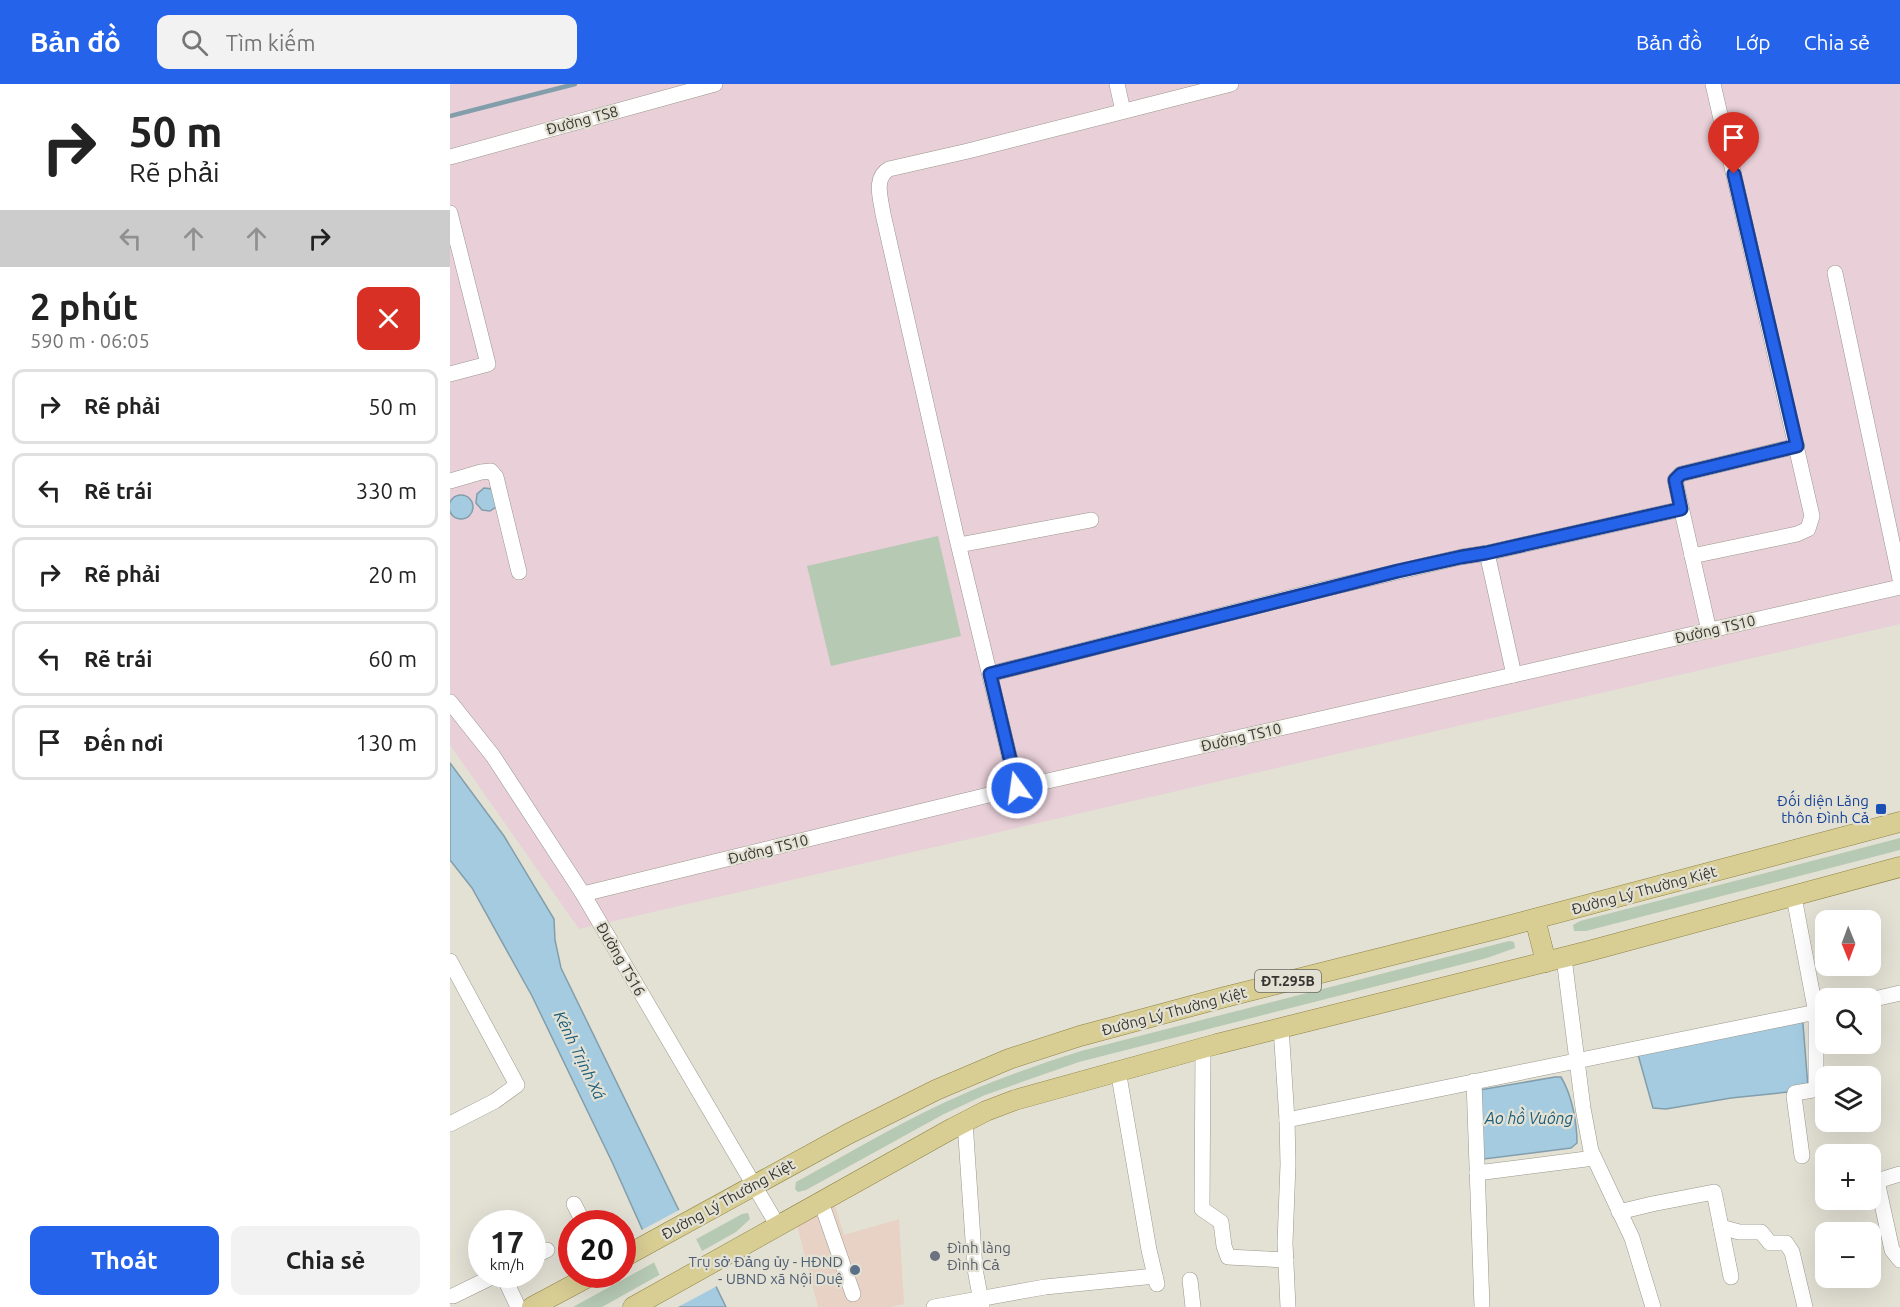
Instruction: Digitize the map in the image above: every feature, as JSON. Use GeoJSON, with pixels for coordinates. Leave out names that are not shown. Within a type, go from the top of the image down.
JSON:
{"type":"FeatureCollection","features":[{"type":"Feature","properties":{"kind":"main road","name":"Đường Lý Thường Kiệt"},"geometry":{"type":"LineString","coordinates":[[636,1250],[754,1184],[916,1100],[1009,1059],[1080,1036],[1225,997],[1535,919],[1900,822]]}},
{"type":"Feature","properties":{"kind":"main road"},"geometry":{"type":"LineString","coordinates":[[633,1307],[964,1122],[1015,1100],[1281,1027],[1555,960],[1900,867]]}},
{"type":"Feature","properties":{"kind":"main road"},"geometry":{"type":"LineString","coordinates":[[1535,919],[1555,960]]}},
{"type":"Feature","properties":{"kind":"main road"},"geometry":{"type":"LineString","coordinates":[[532,1307],[568,1288]]}},
{"type":"Feature","properties":{"kind":"street","name":"Đường TS8"},"geometry":{"type":"LineString","coordinates":[[450,157],[715,84]]}},
{"type":"Feature","properties":{"kind":"street"},"geometry":{"type":"LineString","coordinates":[[1117,84],[1123,111]]}},
{"type":"Feature","properties":{"kind":"street"},"geometry":{"type":"LineString","coordinates":[[1017,788],[883,214],[880,180],[882,173],[889,169],[1231,84]]}},
{"type":"Feature","properties":{"kind":"street"},"geometry":{"type":"LineString","coordinates":[[1692,556],[1797,534],[1808,529],[1812,516],[1713,84]]}},
{"type":"Feature","properties":{"kind":"street"},"geometry":{"type":"LineString","coordinates":[[450,213],[488,364],[450,374]]}},
{"type":"Feature","properties":{"kind":"street"},"geometry":{"type":"LineString","coordinates":[[1835,273],[1900,579]]}},
{"type":"Feature","properties":{"kind":"street"},"geometry":{"type":"LineString","coordinates":[[1709,631],[1675,480],[1681,474],[1797,446]]}},
{"type":"Feature","properties":{"kind":"street"},"geometry":{"type":"LineString","coordinates":[[450,481],[492,471],[496,477],[519,572]]}},
{"type":"Feature","properties":{"kind":"street"},"geometry":{"type":"LineString","coordinates":[[990,674],[1320,590],[1681,509]]}},
{"type":"Feature","properties":{"kind":"street"},"geometry":{"type":"LineString","coordinates":[[959,545],[1091,520]]}},
{"type":"Feature","properties":{"kind":"street"},"geometry":{"type":"LineString","coordinates":[[1486,553],[1514,675]]}},
{"type":"Feature","properties":{"kind":"street","name":"Đường TS10"},"geometry":{"type":"LineString","coordinates":[[583,894],[1017,788],[1900,587]]}},
{"type":"Feature","properties":{"kind":"street","name":"Đường TS16"},"geometry":{"type":"LineString","coordinates":[[450,702],[493,756],[583,894],[778,1226]]}},
{"type":"Feature","properties":{"kind":"street"},"geometry":{"type":"LineString","coordinates":[[1794,897],[1816,988]]}},
{"type":"Feature","properties":{"kind":"street"},"geometry":{"type":"LineString","coordinates":[[1555,960],[1577,1060],[1583,1108],[1594,1158],[1632,1238],[1653,1307]]}},
{"type":"Feature","properties":{"kind":"street"},"geometry":{"type":"LineString","coordinates":[[450,961],[517,1085],[495,1101],[450,1124]]}},
{"type":"Feature","properties":{"kind":"street"},"geometry":{"type":"LineString","coordinates":[[1881,997],[1900,993]]}},
{"type":"Feature","properties":{"kind":"street"},"geometry":{"type":"LineString","coordinates":[[1287,1120],[1815,1012]]}},
{"type":"Feature","properties":{"kind":"street"},"geometry":{"type":"LineString","coordinates":[[1281,1027],[1287,1120],[1288,1307]]}},
{"type":"Feature","properties":{"kind":"street"},"geometry":{"type":"LineString","coordinates":[[1203,1048],[1202,1209],[1221,1222],[1227,1257],[1286,1260]]}},
{"type":"Feature","properties":{"kind":"street"},"geometry":{"type":"LineString","coordinates":[[1802,1156],[1794,1096],[1795,1093],[1813,1090],[1818,1054]]}},
{"type":"Feature","properties":{"kind":"street"},"geometry":{"type":"LineString","coordinates":[[934,1307],[981,1302],[1045,1287],[1156,1280],[1118,1070]]}},
{"type":"Feature","properties":{"kind":"street"},"geometry":{"type":"LineString","coordinates":[[1474,1081],[1482,1307]]}},
{"type":"Feature","properties":{"kind":"street"},"geometry":{"type":"LineString","coordinates":[[964,1122],[975,1269],[981,1302]]}},
{"type":"Feature","properties":{"kind":"street"},"geometry":{"type":"LineString","coordinates":[[1478,1173],[1594,1158]]}},
{"type":"Feature","properties":{"kind":"street"},"geometry":{"type":"LineString","coordinates":[[1900,1174],[1877,1180],[1892,1250],[1900,1260]]}},
{"type":"Feature","properties":{"kind":"street"},"geometry":{"type":"LineString","coordinates":[[1619,1212],[1714,1192],[1731,1277]]}},
{"type":"Feature","properties":{"kind":"street"},"geometry":{"type":"LineString","coordinates":[[821,1202],[854,1294]]}},
{"type":"Feature","properties":{"kind":"street"},"geometry":{"type":"LineString","coordinates":[[574,1204],[577,1210]]}},
{"type":"Feature","properties":{"kind":"street"},"geometry":{"type":"LineString","coordinates":[[1721,1227],[1739,1232],[1761,1232],[1770,1243],[1786,1243],[1792,1252],[1805,1307]]}},
{"type":"Feature","properties":{"kind":"street"},"geometry":{"type":"LineString","coordinates":[[1190,1280],[1193,1307]]}},
{"type":"Feature","properties":{"kind":"street"},"geometry":{"type":"LineString","coordinates":[[453,1296],[469,1288]]}},
{"type":"Feature","properties":{"kind":"street"},"geometry":{"type":"LineString","coordinates":[[509,1288],[518,1307]]}},
{"type":"Feature","properties":{"kind":"shaded area"},"geometry":{"type":"Polygon","coordinates":[[[450,84],[1900,84],[1900,624],[579,929],[450,745],[450,84]]]}},
{"type":"Feature","properties":{"kind":"shaded area","name":"Trụ sở Đảng ủy - HĐND - UBND xã Nội Duệ"},"geometry":{"type":"Polygon","coordinates":[[[833,1200],[844,1235],[899,1219],[904,1304],[890,1307],[818,1307],[797,1225],[833,1200]]]}},
{"type":"Feature","properties":{"kind":"green space"},"geometry":{"type":"Polygon","coordinates":[[[938,536],[961,636],[831,666],[807,566],[938,536]]]}},
{"type":"Feature","properties":{"kind":"green space"},"geometry":{"type":"Polygon","coordinates":[[[1900,838],[1900,850],[1586,931],[1574,931],[1573,925],[1580,921],[1900,838]]]}},
{"type":"Feature","properties":{"kind":"green space"},"geometry":{"type":"Polygon","coordinates":[[[1509,941],[1514,942],[1515,948],[1487,958],[1079,1062],[985,1095],[944,1114],[806,1190],[798,1192],[795,1189],[796,1182],[924,1112],[982,1086],[1038,1065],[1081,1051],[1509,941]]]}},
{"type":"Feature","properties":{"kind":"green space"},"geometry":{"type":"Polygon","coordinates":[[[748,1213],[750,1219],[736,1232],[636,1288],[636,1272],[742,1214],[748,1213]]]}},
{"type":"Feature","properties":{"kind":"green space"},"geometry":{"type":"Polygon","coordinates":[[[608,1288],[636,1288],[602,1307],[573,1307],[608,1288]]]}},
{"type":"Feature","properties":{"kind":"water"},"geometry":{"type":"Polygon","coordinates":[[[484,488],[493,489],[496,507],[490,511],[482,510],[476,503],[477,494],[484,488]]]}},
{"type":"Feature","properties":{"kind":"water"},"geometry":{"type":"Polygon","coordinates":[[[457,496],[465,496],[472,503],[472,511],[465,518],[457,518],[450,511],[450,503],[457,496]]]}},
{"type":"Feature","properties":{"kind":"water","name":"Kênh Trịnh Xá"},"geometry":{"type":"Polygon","coordinates":[[[450,763],[504,836],[554,919],[555,940],[561,968],[726,1307],[677,1307],[636,1215],[636,1210],[634,1210],[532,996],[472,888],[450,860],[450,763]]]}},
{"type":"Feature","properties":{"kind":"water"},"geometry":{"type":"Polygon","coordinates":[[[1799,1015],[1803,1024],[1808,1087],[1798,1091],[1731,1098],[1666,1109],[1653,1108],[1637,1051],[1799,1015]]]}},
{"type":"Feature","properties":{"kind":"water","name":"Ao hồ Vuông"},"geometry":{"type":"Polygon","coordinates":[[[1561,1077],[1571,1101],[1577,1143],[1571,1148],[1484,1159],[1480,1090],[1561,1077]]]}},
{"type":"Feature","properties":{"kind":"pier"},"geometry":{"type":"Polygon","coordinates":[[[681,1209],[719,1285],[674,1307],[640,1231],[681,1209]]]}},
{"type":"Feature","properties":{"kind":"waterway"},"geometry":{"type":"LineString","coordinates":[[450,116],[575,84]]}},
{"type":"Feature","properties":{"kind":"place","name":"Đối diện Lăng thôn Đình Cả"},"geometry":{"type":"Point","coordinates":[1881,809]}},
{"type":"Feature","properties":{"kind":"place","name":"Đình làng Đình Cả"},"geometry":{"type":"Point","coordinates":[935,1256]}},
{"type":"Feature","properties":{"kind":"place","name":"Trụ sở Đảng ủy - HĐND - UBND xã Nội Duệ"},"geometry":{"type":"Point","coordinates":[855,1270]}},
{"type":"Feature","properties":{"kind":"route"},"geometry":{"type":"LineString","coordinates":[[1017,788],[990,674],[1398,571],[1681,509],[1675,480],[1681,474],[1797,446],[1734,174]]}}]}
